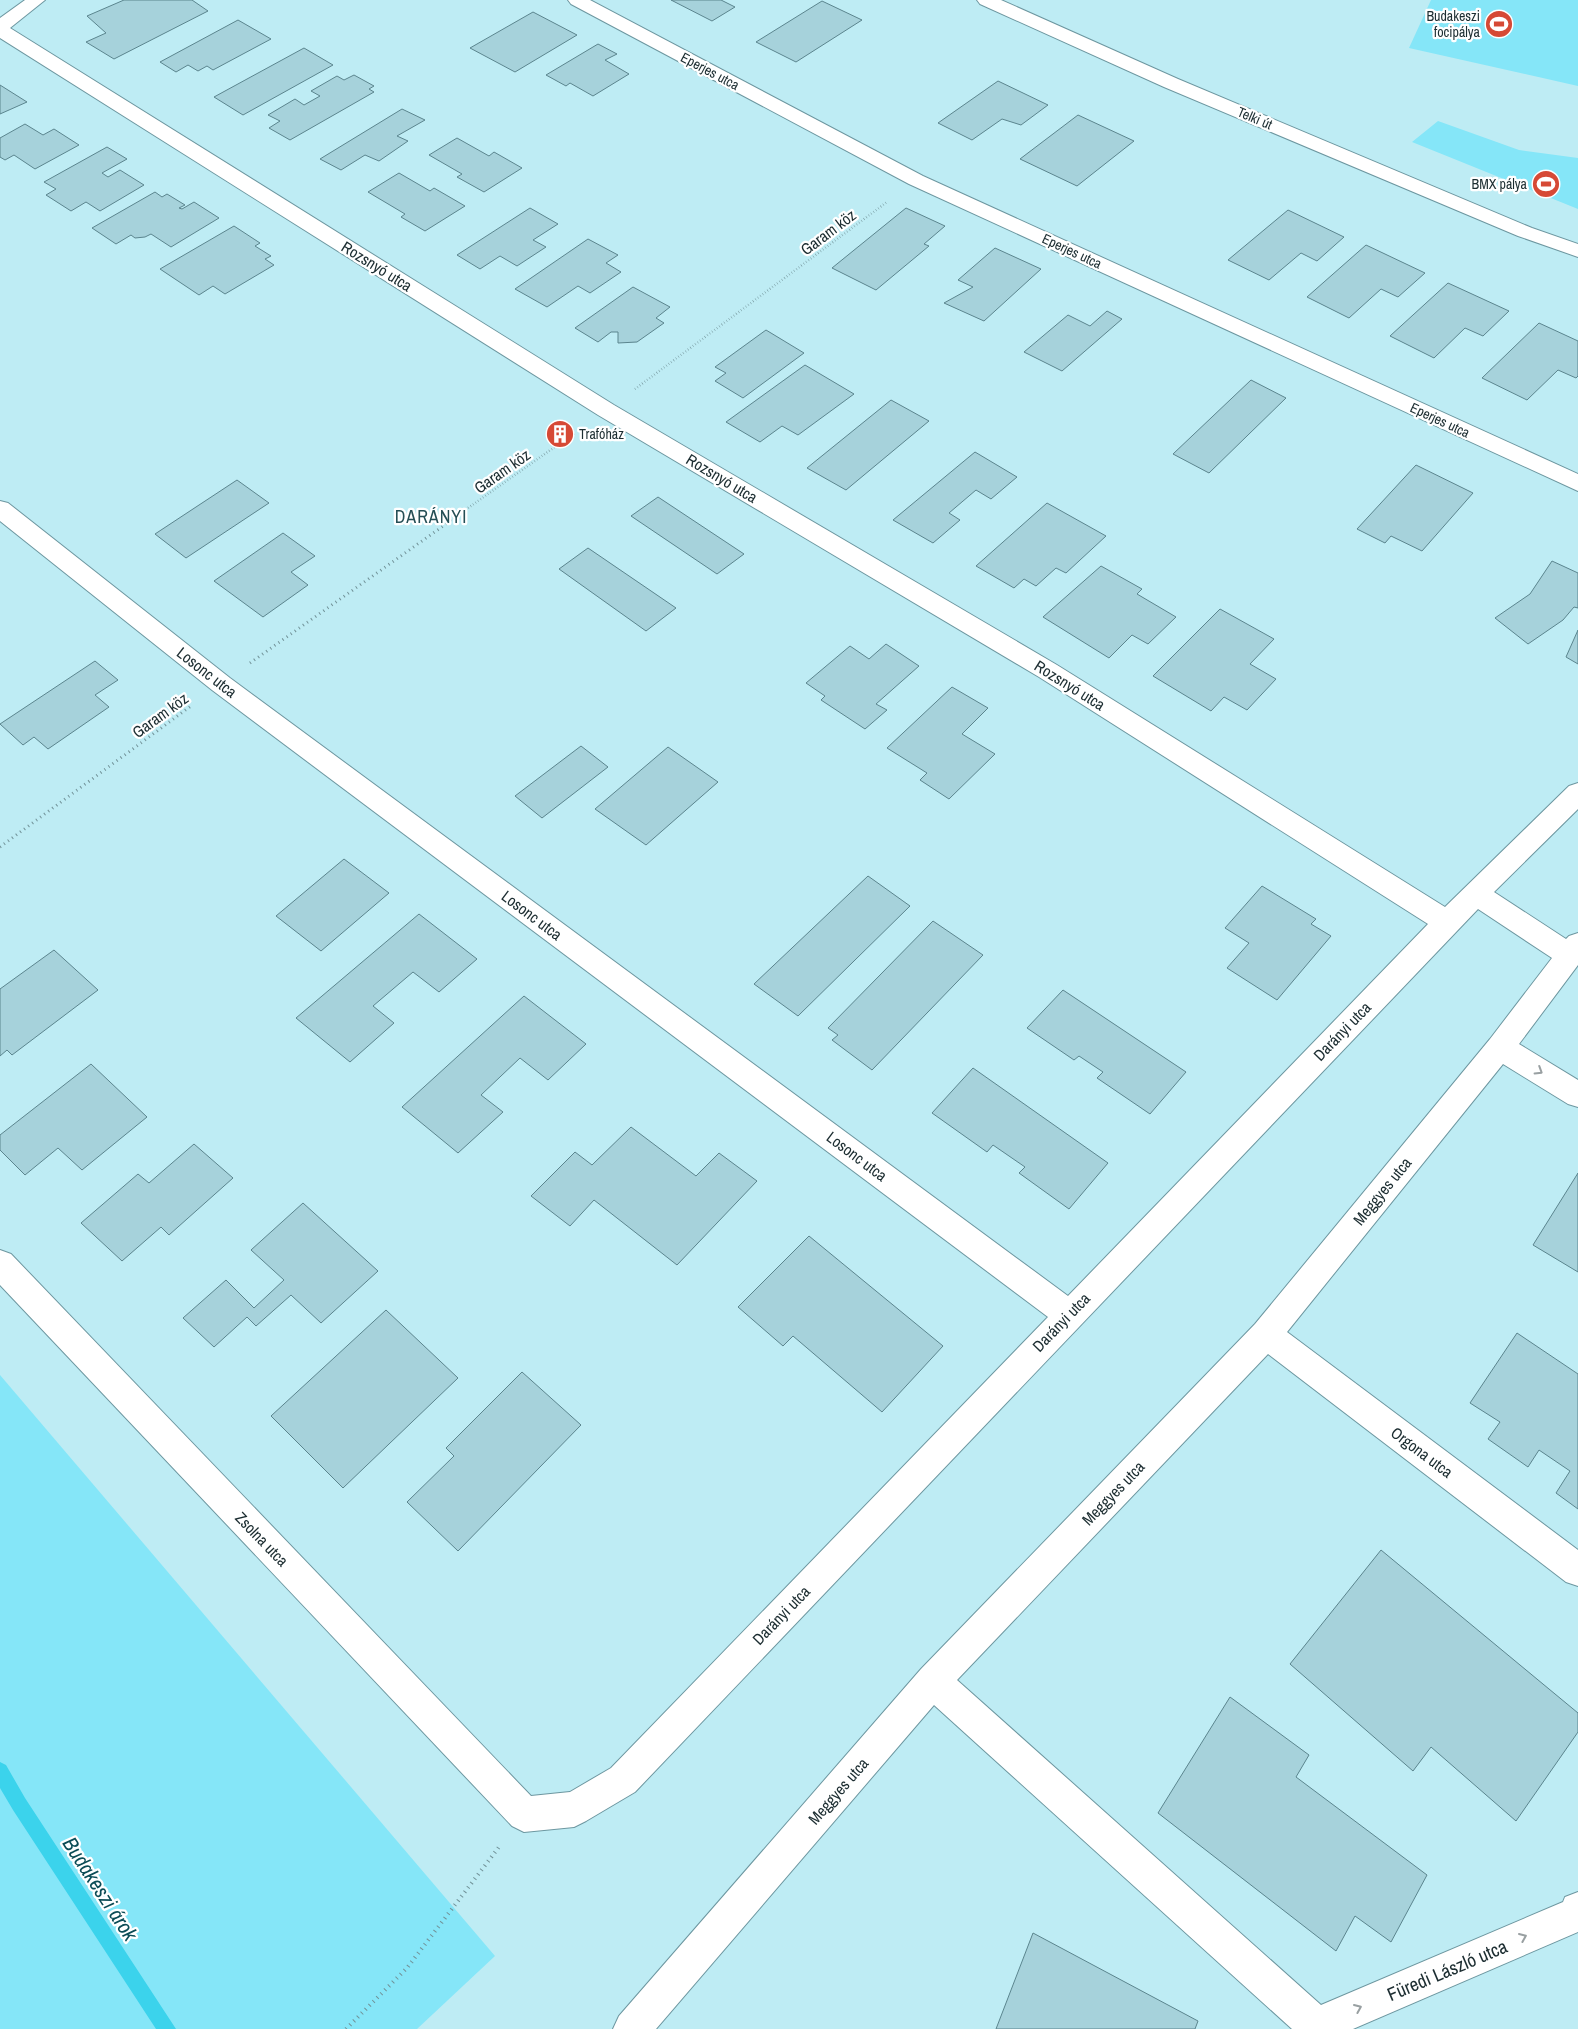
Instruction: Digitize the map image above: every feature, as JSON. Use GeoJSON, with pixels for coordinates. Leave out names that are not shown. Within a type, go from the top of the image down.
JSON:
{"type":"FeatureCollection","features":[{"type":"Feature","properties":{"kind":"street"},"geometry":{"type":"LineString","coordinates":[[0,28],[36,0]]}},
{"type":"Feature","properties":{"kind":"street","name":"Eperjes utca"},"geometry":{"type":"LineString","coordinates":[[576,0],[916,180],[1578,483]]}},
{"type":"Feature","properties":{"kind":"street","name":"Telki út"},"geometry":{"type":"LineString","coordinates":[[986,0],[1171,83],[1525,232],[1578,251]]}},
{"type":"Feature","properties":{"kind":"street","name":"Rozsnyó utca"},"geometry":{"type":"LineString","coordinates":[[0,28],[606,410],[1048,671],[1447,922]]}},
{"type":"Feature","properties":{"kind":"street","name":"Losonc utca"},"geometry":{"type":"LineString","coordinates":[[0,509],[221,684],[1068,1314]]}},
{"type":"Feature","properties":{"kind":"street","name":"Darányi utca"},"geometry":{"type":"LineString","coordinates":[[524,1814],[574,1809],[623,1780],[1068,1314],[1475,893],[1578,793]]}},
{"type":"Feature","properties":{"kind":"street"},"geometry":{"type":"LineString","coordinates":[[1475,893],[1573,950]]}},
{"type":"Feature","properties":{"kind":"street","name":"Meggyes utca"},"geometry":{"type":"LineString","coordinates":[[632,2029],[933,1681],[1266,1334],[1500,1047],[1573,950]]}},
{"type":"Feature","properties":{"kind":"street"},"geometry":{"type":"LineString","coordinates":[[1500,1047],[1578,1094]]}},
{"type":"Feature","properties":{"kind":"street","name":"Zsolna utca"},"geometry":{"type":"LineString","coordinates":[[0,1264],[524,1814]]}},
{"type":"Feature","properties":{"kind":"street","name":"Orgona utca"},"geometry":{"type":"LineString","coordinates":[[1266,1334],[1578,1570]]}},
{"type":"Feature","properties":{"kind":"street"},"geometry":{"type":"LineString","coordinates":[[933,1681],[1316,2027]]}},
{"type":"Feature","properties":{"kind":"street","name":"Füredi László utca"},"geometry":{"type":"LineString","coordinates":[[1316,2027],[1576,1915],[1578,1910]]}},
{"type":"Feature","properties":{"kind":"path","name":"Garam köz"},"geometry":{"type":"LineString","coordinates":[[0,847],[221,684],[606,410],[916,180]]}},
{"type":"Feature","properties":{"kind":"path"},"geometry":{"type":"LineString","coordinates":[[346,2029],[406,1968],[524,1814]]}},
{"type":"Feature","properties":{"kind":"shaded area","name":"Budakeszi focipálya"},"geometry":{"type":"Polygon","coordinates":[[[1431,0],[1578,0],[1578,86],[1409,48],[1431,0]]]}},
{"type":"Feature","properties":{"kind":"shaded area","name":"BMX pálya"},"geometry":{"type":"Polygon","coordinates":[[[1438,121],[1519,150],[1578,158],[1578,209],[1412,142],[1438,121]]]}},
{"type":"Feature","properties":{"kind":"shaded area"},"geometry":{"type":"Polygon","coordinates":[[[0,1375],[495,1956],[417,2029],[0,2029],[0,1375]]]}},
{"type":"Feature","properties":{"kind":"building"},"geometry":{"type":"Polygon","coordinates":[[[124,0],[192,0],[208,11],[114,59],[86,42],[106,33],[87,16],[124,0]]]}},
{"type":"Feature","properties":{"kind":"building"},"geometry":{"type":"Polygon","coordinates":[[[671,0],[721,0],[735,7],[712,21],[671,0]]]}},
{"type":"Feature","properties":{"kind":"building"},"geometry":{"type":"Polygon","coordinates":[[[822,1],[862,20],[796,62],[756,42],[822,1]]]}},
{"type":"Feature","properties":{"kind":"building"},"geometry":{"type":"Polygon","coordinates":[[[533,12],[577,35],[515,72],[470,48],[533,12]]]}},
{"type":"Feature","properties":{"kind":"building"},"geometry":{"type":"Polygon","coordinates":[[[238,20],[271,39],[213,70],[207,66],[198,71],[188,65],[176,72],[160,62],[238,20]]]}},
{"type":"Feature","properties":{"kind":"building"},"geometry":{"type":"Polygon","coordinates":[[[598,44],[617,54],[605,60],[629,74],[593,96],[570,83],[566,86],[546,75],[598,44]]]}},
{"type":"Feature","properties":{"kind":"building"},"geometry":{"type":"Polygon","coordinates":[[[304,48],[333,65],[243,115],[214,97],[304,48]]]}},
{"type":"Feature","properties":{"kind":"building"},"geometry":{"type":"Polygon","coordinates":[[[354,75],[374,86],[369,89],[374,92],[290,140],[269,128],[280,121],[268,115],[295,99],[304,105],[320,96],[311,91],[337,76],[344,80],[354,75]]]}},
{"type":"Feature","properties":{"kind":"building"},"geometry":{"type":"Polygon","coordinates":[[[998,81],[1048,105],[1021,125],[1002,119],[972,140],[938,123],[998,81]]]}},
{"type":"Feature","properties":{"kind":"building"},"geometry":{"type":"Polygon","coordinates":[[[0,85],[27,102],[0,114],[0,85]]]}},
{"type":"Feature","properties":{"kind":"building"},"geometry":{"type":"Polygon","coordinates":[[[402,109],[425,120],[397,136],[408,141],[379,161],[365,155],[341,170],[320,159],[402,109]]]}},
{"type":"Feature","properties":{"kind":"building"},"geometry":{"type":"Polygon","coordinates":[[[1078,115],[1134,141],[1077,186],[1020,159],[1078,115]]]}},
{"type":"Feature","properties":{"kind":"building"},"geometry":{"type":"Polygon","coordinates":[[[25,124],[43,135],[54,129],[79,145],[35,169],[14,155],[5,160],[0,157],[0,138],[25,124]]]}},
{"type":"Feature","properties":{"kind":"building"},"geometry":{"type":"Polygon","coordinates":[[[457,138],[489,156],[494,152],[522,168],[484,192],[457,177],[462,174],[429,155],[457,138]]]}},
{"type":"Feature","properties":{"kind":"building"},"geometry":{"type":"Polygon","coordinates":[[[107,147],[127,159],[102,173],[108,177],[120,170],[144,185],[100,211],[86,202],[71,211],[46,195],[56,189],[44,182],[107,147]]]}},
{"type":"Feature","properties":{"kind":"building"},"geometry":{"type":"Polygon","coordinates":[[[399,173],[430,191],[434,188],[465,206],[425,231],[401,217],[405,214],[368,192],[399,173]]]}},
{"type":"Feature","properties":{"kind":"building"},"geometry":{"type":"Polygon","coordinates":[[[155,192],[162,197],[167,194],[185,205],[179,208],[182,209],[194,202],[219,218],[171,247],[151,234],[135,238],[131,235],[116,244],[92,228],[155,192]]]}},
{"type":"Feature","properties":{"kind":"building"},"geometry":{"type":"Polygon","coordinates":[[[530,208],[558,224],[533,240],[546,247],[517,266],[500,256],[480,269],[457,255],[530,208]]]}},
{"type":"Feature","properties":{"kind":"building"},"geometry":{"type":"Polygon","coordinates":[[[906,208],[945,226],[924,244],[929,246],[876,290],[832,268],[906,208]]]}},
{"type":"Feature","properties":{"kind":"building"},"geometry":{"type":"Polygon","coordinates":[[[1288,210],[1344,237],[1317,261],[1301,253],[1269,280],[1228,260],[1288,210]]]}},
{"type":"Feature","properties":{"kind":"building"},"geometry":{"type":"Polygon","coordinates":[[[234,226],[260,243],[255,246],[271,256],[265,259],[274,265],[225,294],[213,286],[199,295],[160,269],[234,226]]]}},
{"type":"Feature","properties":{"kind":"building"},"geometry":{"type":"Polygon","coordinates":[[[588,239],[618,255],[606,263],[621,272],[590,293],[578,286],[547,307],[515,289],[588,239]]]}},
{"type":"Feature","properties":{"kind":"building"},"geometry":{"type":"Polygon","coordinates":[[[1366,245],[1425,273],[1398,297],[1381,289],[1349,318],[1307,297],[1366,245]]]}},
{"type":"Feature","properties":{"kind":"building"},"geometry":{"type":"Polygon","coordinates":[[[995,248],[1041,269],[984,321],[944,303],[973,287],[958,280],[995,248]]]}},
{"type":"Feature","properties":{"kind":"building"},"geometry":{"type":"Polygon","coordinates":[[[1448,283],[1509,311],[1483,336],[1465,328],[1434,358],[1390,336],[1448,283]]]}},
{"type":"Feature","properties":{"kind":"building"},"geometry":{"type":"Polygon","coordinates":[[[633,287],[670,307],[656,318],[664,323],[637,342],[618,343],[618,332],[611,332],[598,342],[575,328],[633,287]]]}},
{"type":"Feature","properties":{"kind":"building"},"geometry":{"type":"Polygon","coordinates":[[[1107,311],[1122,319],[1062,371],[1024,352],[1068,315],[1090,326],[1107,311]]]}},
{"type":"Feature","properties":{"kind":"building"},"geometry":{"type":"Polygon","coordinates":[[[1539,323],[1578,341],[1578,376],[1576,378],[1558,370],[1527,400],[1482,378],[1539,323]]]}},
{"type":"Feature","properties":{"kind":"building"},"geometry":{"type":"Polygon","coordinates":[[[766,330],[804,353],[743,398],[715,381],[726,373],[715,367],[766,330]]]}},
{"type":"Feature","properties":{"kind":"building"},"geometry":{"type":"Polygon","coordinates":[[[805,365],[854,394],[798,435],[782,426],[760,442],[726,422],[805,365]]]}},
{"type":"Feature","properties":{"kind":"building"},"geometry":{"type":"Polygon","coordinates":[[[1251,380],[1286,398],[1209,473],[1173,454],[1251,380]]]}},
{"type":"Feature","properties":{"kind":"building"},"geometry":{"type":"Polygon","coordinates":[[[891,400],[929,421],[846,490],[807,468],[891,400]]]}},
{"type":"Feature","properties":{"kind":"building","name":"Trafóház"},"geometry":{"type":"Polygon","coordinates":[[[565,425],[572,430],[555,442],[548,438],[565,425]]]}},
{"type":"Feature","properties":{"kind":"building"},"geometry":{"type":"Polygon","coordinates":[[[975,452],[1017,477],[991,499],[976,490],[949,513],[960,520],[933,543],[893,520],[975,452]]]}},
{"type":"Feature","properties":{"kind":"building"},"geometry":{"type":"Polygon","coordinates":[[[1416,465],[1473,493],[1422,551],[1391,536],[1385,543],[1357,529],[1416,465]]]}},
{"type":"Feature","properties":{"kind":"building"},"geometry":{"type":"Polygon","coordinates":[[[237,480],[269,503],[186,558],[155,534],[237,480]]]}},
{"type":"Feature","properties":{"kind":"building"},"geometry":{"type":"Polygon","coordinates":[[[658,497],[744,554],[717,574],[631,516],[658,497]]]}},
{"type":"Feature","properties":{"kind":"building"},"geometry":{"type":"Polygon","coordinates":[[[1047,503],[1106,536],[1066,573],[1056,568],[1036,586],[1024,579],[1014,588],[976,566],[1047,503]]]}},
{"type":"Feature","properties":{"kind":"building"},"geometry":{"type":"Polygon","coordinates":[[[283,533],[315,556],[291,572],[308,585],[263,617],[214,581],[283,533]]]}},
{"type":"Feature","properties":{"kind":"building"},"geometry":{"type":"Polygon","coordinates":[[[588,548],[676,608],[646,631],[559,569],[588,548]]]}},
{"type":"Feature","properties":{"kind":"building"},"geometry":{"type":"Polygon","coordinates":[[[1552,561],[1578,573],[1578,608],[1574,607],[1563,620],[1528,644],[1495,618],[1530,594],[1552,561]]]}},
{"type":"Feature","properties":{"kind":"building"},"geometry":{"type":"Polygon","coordinates":[[[1101,566],[1142,589],[1137,594],[1176,617],[1148,644],[1132,635],[1109,658],[1043,617],[1101,566]]]}},
{"type":"Feature","properties":{"kind":"building"},"geometry":{"type":"Polygon","coordinates":[[[1220,609],[1274,639],[1250,664],[1276,679],[1247,710],[1224,697],[1211,711],[1153,676],[1220,609]]]}},
{"type":"Feature","properties":{"kind":"building"},"geometry":{"type":"Polygon","coordinates":[[[1578,630],[1578,664],[1566,657],[1578,630]]]}},
{"type":"Feature","properties":{"kind":"building"},"geometry":{"type":"Polygon","coordinates":[[[886,644],[919,666],[876,704],[887,710],[865,729],[821,700],[825,696],[806,683],[850,646],[869,659],[886,644]]]}},
{"type":"Feature","properties":{"kind":"building"},"geometry":{"type":"Polygon","coordinates":[[[95,661],[118,680],[95,695],[109,707],[48,749],[34,737],[23,745],[0,724],[95,661]]]}},
{"type":"Feature","properties":{"kind":"building"},"geometry":{"type":"Polygon","coordinates":[[[952,687],[988,708],[962,734],[995,754],[949,799],[920,780],[927,773],[887,748],[952,687]]]}},
{"type":"Feature","properties":{"kind":"building"},"geometry":{"type":"Polygon","coordinates":[[[581,746],[608,767],[542,818],[515,796],[581,746]]]}},
{"type":"Feature","properties":{"kind":"building"},"geometry":{"type":"Polygon","coordinates":[[[668,747],[718,782],[646,845],[595,809],[668,747]]]}},
{"type":"Feature","properties":{"kind":"building"},"geometry":{"type":"Polygon","coordinates":[[[344,859],[389,893],[321,951],[276,916],[344,859]]]}},
{"type":"Feature","properties":{"kind":"building"},"geometry":{"type":"Polygon","coordinates":[[[868,876],[910,906],[798,1016],[754,984],[868,876]]]}},
{"type":"Feature","properties":{"kind":"building"},"geometry":{"type":"Polygon","coordinates":[[[1262,886],[1316,919],[1311,924],[1331,936],[1277,1000],[1227,968],[1249,943],[1225,928],[1262,886]]]}},
{"type":"Feature","properties":{"kind":"building"},"geometry":{"type":"Polygon","coordinates":[[[419,914],[477,959],[439,992],[413,972],[373,1006],[394,1023],[350,1062],[296,1018],[419,914]]]}},
{"type":"Feature","properties":{"kind":"building"},"geometry":{"type":"Polygon","coordinates":[[[933,921],[983,955],[872,1070],[832,1040],[838,1035],[828,1028],[933,921]]]}},
{"type":"Feature","properties":{"kind":"building"},"geometry":{"type":"Polygon","coordinates":[[[54,950],[98,990],[12,1055],[7,1050],[0,1056],[0,989],[54,950]]]}},
{"type":"Feature","properties":{"kind":"building"},"geometry":{"type":"Polygon","coordinates":[[[1063,990],[1186,1072],[1150,1114],[1097,1078],[1103,1072],[1079,1056],[1074,1060],[1027,1028],[1063,990]]]}},
{"type":"Feature","properties":{"kind":"building"},"geometry":{"type":"Polygon","coordinates":[[[524,996],[586,1044],[548,1080],[520,1058],[481,1095],[503,1112],[458,1153],[402,1107],[524,996]]]}},
{"type":"Feature","properties":{"kind":"building"},"geometry":{"type":"Polygon","coordinates":[[[91,1064],[147,1117],[82,1170],[58,1148],[25,1175],[0,1150],[0,1135],[91,1064]]]}},
{"type":"Feature","properties":{"kind":"building"},"geometry":{"type":"Polygon","coordinates":[[[973,1068],[1108,1163],[1069,1209],[1019,1173],[1025,1167],[993,1145],[987,1152],[932,1113],[973,1068]]]}},
{"type":"Feature","properties":{"kind":"building"},"geometry":{"type":"Polygon","coordinates":[[[631,1127],[696,1176],[719,1153],[757,1181],[677,1265],[594,1200],[570,1226],[531,1196],[575,1152],[592,1165],[631,1127]]]}},
{"type":"Feature","properties":{"kind":"building"},"geometry":{"type":"Polygon","coordinates":[[[194,1144],[233,1178],[169,1235],[161,1227],[122,1261],[81,1223],[138,1174],[149,1183],[194,1144]]]}},
{"type":"Feature","properties":{"kind":"building"},"geometry":{"type":"Polygon","coordinates":[[[1578,1173],[1578,1272],[1533,1245],[1578,1173]]]}},
{"type":"Feature","properties":{"kind":"building"},"geometry":{"type":"Polygon","coordinates":[[[303,1203],[378,1271],[321,1323],[291,1295],[256,1326],[247,1317],[214,1347],[183,1318],[226,1280],[254,1308],[284,1280],[251,1250],[303,1203]]]}},
{"type":"Feature","properties":{"kind":"building"},"geometry":{"type":"Polygon","coordinates":[[[809,1236],[943,1346],[882,1412],[793,1336],[783,1346],[738,1307],[809,1236]]]}},
{"type":"Feature","properties":{"kind":"building"},"geometry":{"type":"Polygon","coordinates":[[[386,1310],[458,1378],[343,1488],[271,1416],[386,1310]]]}},
{"type":"Feature","properties":{"kind":"building"},"geometry":{"type":"Polygon","coordinates":[[[1517,1333],[1578,1374],[1578,1509],[1556,1493],[1570,1471],[1539,1450],[1528,1467],[1488,1439],[1500,1422],[1470,1403],[1517,1333]]]}},
{"type":"Feature","properties":{"kind":"building"},"geometry":{"type":"Polygon","coordinates":[[[522,1372],[581,1425],[458,1551],[407,1502],[454,1456],[446,1448],[522,1372]]]}},
{"type":"Feature","properties":{"kind":"building"},"geometry":{"type":"Polygon","coordinates":[[[1381,1550],[1578,1713],[1578,1732],[1516,1821],[1431,1747],[1413,1771],[1290,1664],[1381,1550]]]}},
{"type":"Feature","properties":{"kind":"building"},"geometry":{"type":"Polygon","coordinates":[[[1230,1697],[1309,1755],[1296,1777],[1427,1875],[1391,1942],[1355,1916],[1336,1951],[1158,1813],[1230,1697]]]}},
{"type":"Feature","properties":{"kind":"building"},"geometry":{"type":"Polygon","coordinates":[[[1033,1933],[1198,2021],[1195,2029],[996,2029],[1033,1933]]]}},
{"type":"Feature","properties":{"kind":"waterway","name":"Budakeszi árok"},"geometry":{"type":"LineString","coordinates":[[0,1771],[19,1804],[167,2029]]}},
{"type":"Feature","properties":{"kind":"place","name":"Budakeszi focipálya"},"geometry":{"type":"Point","coordinates":[1499,24]}},
{"type":"Feature","properties":{"kind":"place","name":"BMX pálya"},"geometry":{"type":"Point","coordinates":[1546,184]}},
{"type":"Feature","properties":{"kind":"place","name":"Trafóház"},"geometry":{"type":"Point","coordinates":[560,434]}},
{"type":"Feature","properties":{"kind":"district","name":"DARÁNYI"},"geometry":{"type":"Point","coordinates":[431,517]}}]}
